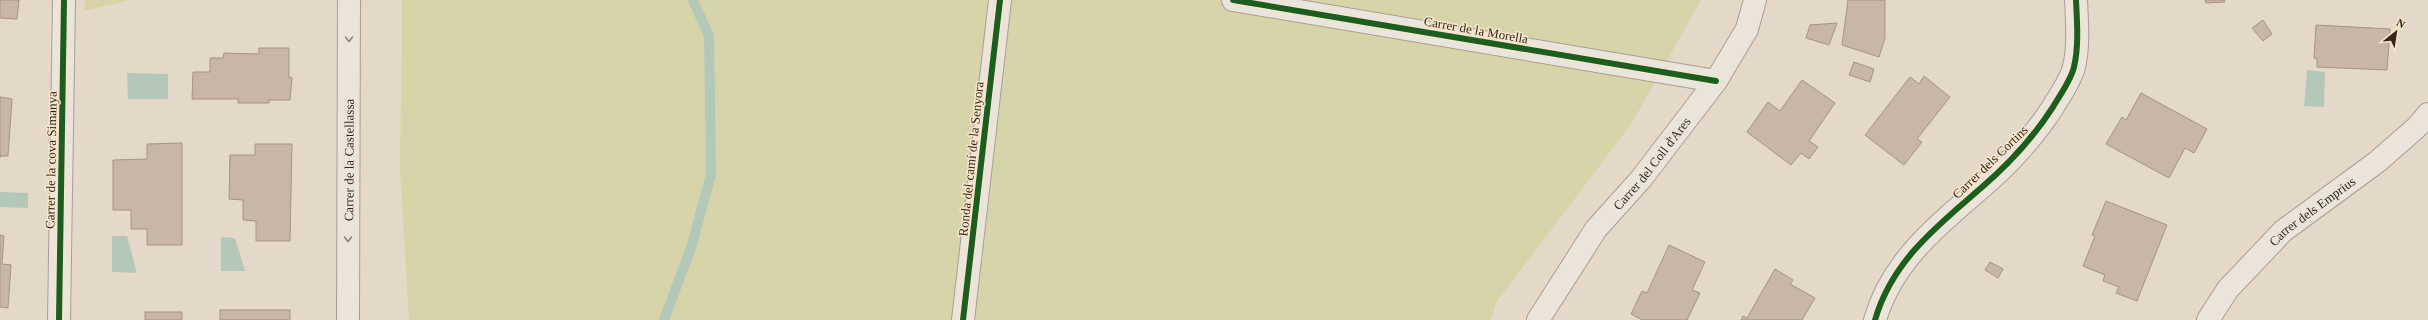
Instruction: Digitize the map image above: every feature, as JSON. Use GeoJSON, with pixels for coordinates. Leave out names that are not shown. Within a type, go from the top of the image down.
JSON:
{"type":"FeatureCollection","features":[{"type":"Feature","properties":{"kind":"street","name":"Carrer de la cova Simanya"},"geometry":{"type":"LineString","coordinates":[[59,320],[64,0]]}},
{"type":"Feature","properties":{"kind":"street","name":"Carrer de la Castellassa"},"geometry":{"type":"LineString","coordinates":[[348,320],[349,0]]}},
{"type":"Feature","properties":{"kind":"street","name":"Ronda del camí de la Senyora"},"geometry":{"type":"LineString","coordinates":[[963,320],[1000,0]]}},
{"type":"Feature","properties":{"kind":"street","name":"Carrer de la Morella"},"geometry":{"type":"LineString","coordinates":[[1234,0],[1716,81]]}},
{"type":"Feature","properties":{"kind":"street","name":"Carrer del Coll d'Ares"},"geometry":{"type":"LineString","coordinates":[[1538,320],[1596,229],[1642,179],[1716,81],[1747,29],[1755,0]]}},
{"type":"Feature","properties":{"kind":"street","name":"Carrer dels Cortins"},"geometry":{"type":"LineString","coordinates":[[1875,320],[1881,300],[1898,268],[1924,238],[2015,156],[2037,132],[2051,110],[2074,67],[2076,0]]}},
{"type":"Feature","properties":{"kind":"street","name":"Carrer dels Emprius"},"geometry":{"type":"LineString","coordinates":[[2208,320],[2228,289],[2283,231],[2377,162],[2416,127],[2428,114]]}},
{"type":"Feature","properties":{"kind":"shaded area"},"geometry":{"type":"Polygon","coordinates":[[[85,0],[131,0],[84,11],[85,0]]]}},
{"type":"Feature","properties":{"kind":"shaded area"},"geometry":{"type":"Polygon","coordinates":[[[402,0],[1701,0],[1632,123],[1496,303],[1491,320],[409,320],[400,169],[402,0]]]}},
{"type":"Feature","properties":{"kind":"shaded area"},"geometry":{"type":"Polygon","coordinates":[[[2307,70],[2325,72],[2324,107],[2304,106],[2307,70]]]}},
{"type":"Feature","properties":{"kind":"shaded area"},"geometry":{"type":"Polygon","coordinates":[[[127,73],[168,74],[168,99],[128,99],[127,73]]]}},
{"type":"Feature","properties":{"kind":"shaded area"},"geometry":{"type":"Polygon","coordinates":[[[0,192],[28,193],[28,208],[0,207],[0,192]]]}},
{"type":"Feature","properties":{"kind":"shaded area"},"geometry":{"type":"Polygon","coordinates":[[[112,236],[127,236],[137,273],[112,272],[112,236]]]}},
{"type":"Feature","properties":{"kind":"shaded area"},"geometry":{"type":"Polygon","coordinates":[[[221,237],[235,238],[245,271],[221,271],[221,237]]]}},
{"type":"Feature","properties":{"kind":"building"},"geometry":{"type":"Polygon","coordinates":[[[0,0],[19,0],[17,19],[0,18],[0,0]]]}},
{"type":"Feature","properties":{"kind":"building"},"geometry":{"type":"Polygon","coordinates":[[[1848,0],[1885,0],[1885,38],[1879,57],[1842,45],[1848,0]]]}},
{"type":"Feature","properties":{"kind":"building"},"geometry":{"type":"Polygon","coordinates":[[[2205,0],[2224,0],[2225,2],[2206,3],[2205,0]]]}},
{"type":"Feature","properties":{"kind":"building"},"geometry":{"type":"Polygon","coordinates":[[[2263,20],[2272,34],[2263,41],[2252,28],[2263,20]]]}},
{"type":"Feature","properties":{"kind":"building"},"geometry":{"type":"Polygon","coordinates":[[[1837,23],[1829,45],[1806,38],[1810,25],[1837,23]]]}},
{"type":"Feature","properties":{"kind":"building"},"geometry":{"type":"Polygon","coordinates":[[[2316,25],[2390,29],[2387,70],[2317,67],[2317,59],[2314,58],[2316,25]]]}},
{"type":"Feature","properties":{"kind":"building"},"geometry":{"type":"Polygon","coordinates":[[[259,48],[289,48],[289,77],[292,78],[290,100],[269,100],[269,103],[238,103],[238,99],[192,99],[193,72],[210,72],[210,58],[223,58],[224,53],[259,54],[259,48]]]}},
{"type":"Feature","properties":{"kind":"building"},"geometry":{"type":"Polygon","coordinates":[[[1854,62],[1874,69],[1870,82],[1849,75],[1854,62]]]}},
{"type":"Feature","properties":{"kind":"building"},"geometry":{"type":"Polygon","coordinates":[[[1924,76],[1950,97],[1917,139],[1922,142],[1904,165],[1865,135],[1910,77],[1919,84],[1924,76]]]}},
{"type":"Feature","properties":{"kind":"building"},"geometry":{"type":"Polygon","coordinates":[[[1802,80],[1835,103],[1809,141],[1818,147],[1809,159],[1801,153],[1791,165],[1747,132],[1768,102],[1780,111],[1802,80]]]}},
{"type":"Feature","properties":{"kind":"building"},"geometry":{"type":"Polygon","coordinates":[[[2141,93],[2207,129],[2194,153],[2185,148],[2169,178],[2106,144],[2122,117],[2126,120],[2141,93]]]}},
{"type":"Feature","properties":{"kind":"building"},"geometry":{"type":"Polygon","coordinates":[[[0,97],[12,99],[8,156],[0,156],[0,97]]]}},
{"type":"Feature","properties":{"kind":"building"},"geometry":{"type":"Polygon","coordinates":[[[182,143],[182,245],[147,245],[147,229],[131,229],[131,210],[113,210],[113,160],[147,159],[147,144],[182,143]]]}},
{"type":"Feature","properties":{"kind":"building"},"geometry":{"type":"Polygon","coordinates":[[[255,144],[292,144],[290,241],[256,241],[256,221],[243,220],[243,200],[229,199],[230,155],[255,155],[255,144]]]}},
{"type":"Feature","properties":{"kind":"building"},"geometry":{"type":"Polygon","coordinates":[[[2106,201],[2167,225],[2137,301],[2116,293],[2119,287],[2103,281],[2105,275],[2083,266],[2095,236],[2092,235],[2106,201]]]}},
{"type":"Feature","properties":{"kind":"building"},"geometry":{"type":"Polygon","coordinates":[[[0,235],[4,236],[2,264],[11,265],[8,308],[0,307],[0,235]]]}},
{"type":"Feature","properties":{"kind":"building"},"geometry":{"type":"Polygon","coordinates":[[[1669,245],[1705,262],[1692,290],[1700,293],[1687,320],[1642,320],[1631,314],[1642,291],[1647,293],[1669,245]]]}},
{"type":"Feature","properties":{"kind":"building"},"geometry":{"type":"Polygon","coordinates":[[[1990,262],[2003,269],[1998,278],[1985,270],[1990,262]]]}},
{"type":"Feature","properties":{"kind":"building"},"geometry":{"type":"Polygon","coordinates":[[[1775,269],[1793,280],[1790,284],[1815,298],[1802,320],[1741,320],[1743,316],[1747,318],[1775,269]]]}},
{"type":"Feature","properties":{"kind":"building"},"geometry":{"type":"Polygon","coordinates":[[[220,310],[290,310],[290,320],[220,320],[220,310]]]}},
{"type":"Feature","properties":{"kind":"building"},"geometry":{"type":"Polygon","coordinates":[[[145,312],[182,312],[182,320],[145,320],[145,312]]]}},
{"type":"Feature","properties":{"kind":"waterway"},"geometry":{"type":"LineString","coordinates":[[664,320],[692,245],[711,174],[709,36],[693,0]]}},
{"type":"Feature","properties":{"kind":"cycle path"},"geometry":{"type":"LineString","coordinates":[[59,320],[64,0]]}},
{"type":"Feature","properties":{"kind":"cycle path"},"geometry":{"type":"LineString","coordinates":[[963,320],[1000,0]]}},
{"type":"Feature","properties":{"kind":"cycle path"},"geometry":{"type":"LineString","coordinates":[[1233,0],[1716,81]]}},
{"type":"Feature","properties":{"kind":"cycle path"},"geometry":{"type":"LineString","coordinates":[[1875,320],[1883,299],[1904,262],[1948,216],[2011,160],[2029,140],[2053,107],[2073,72],[2076,59],[2076,0]]}}]}
